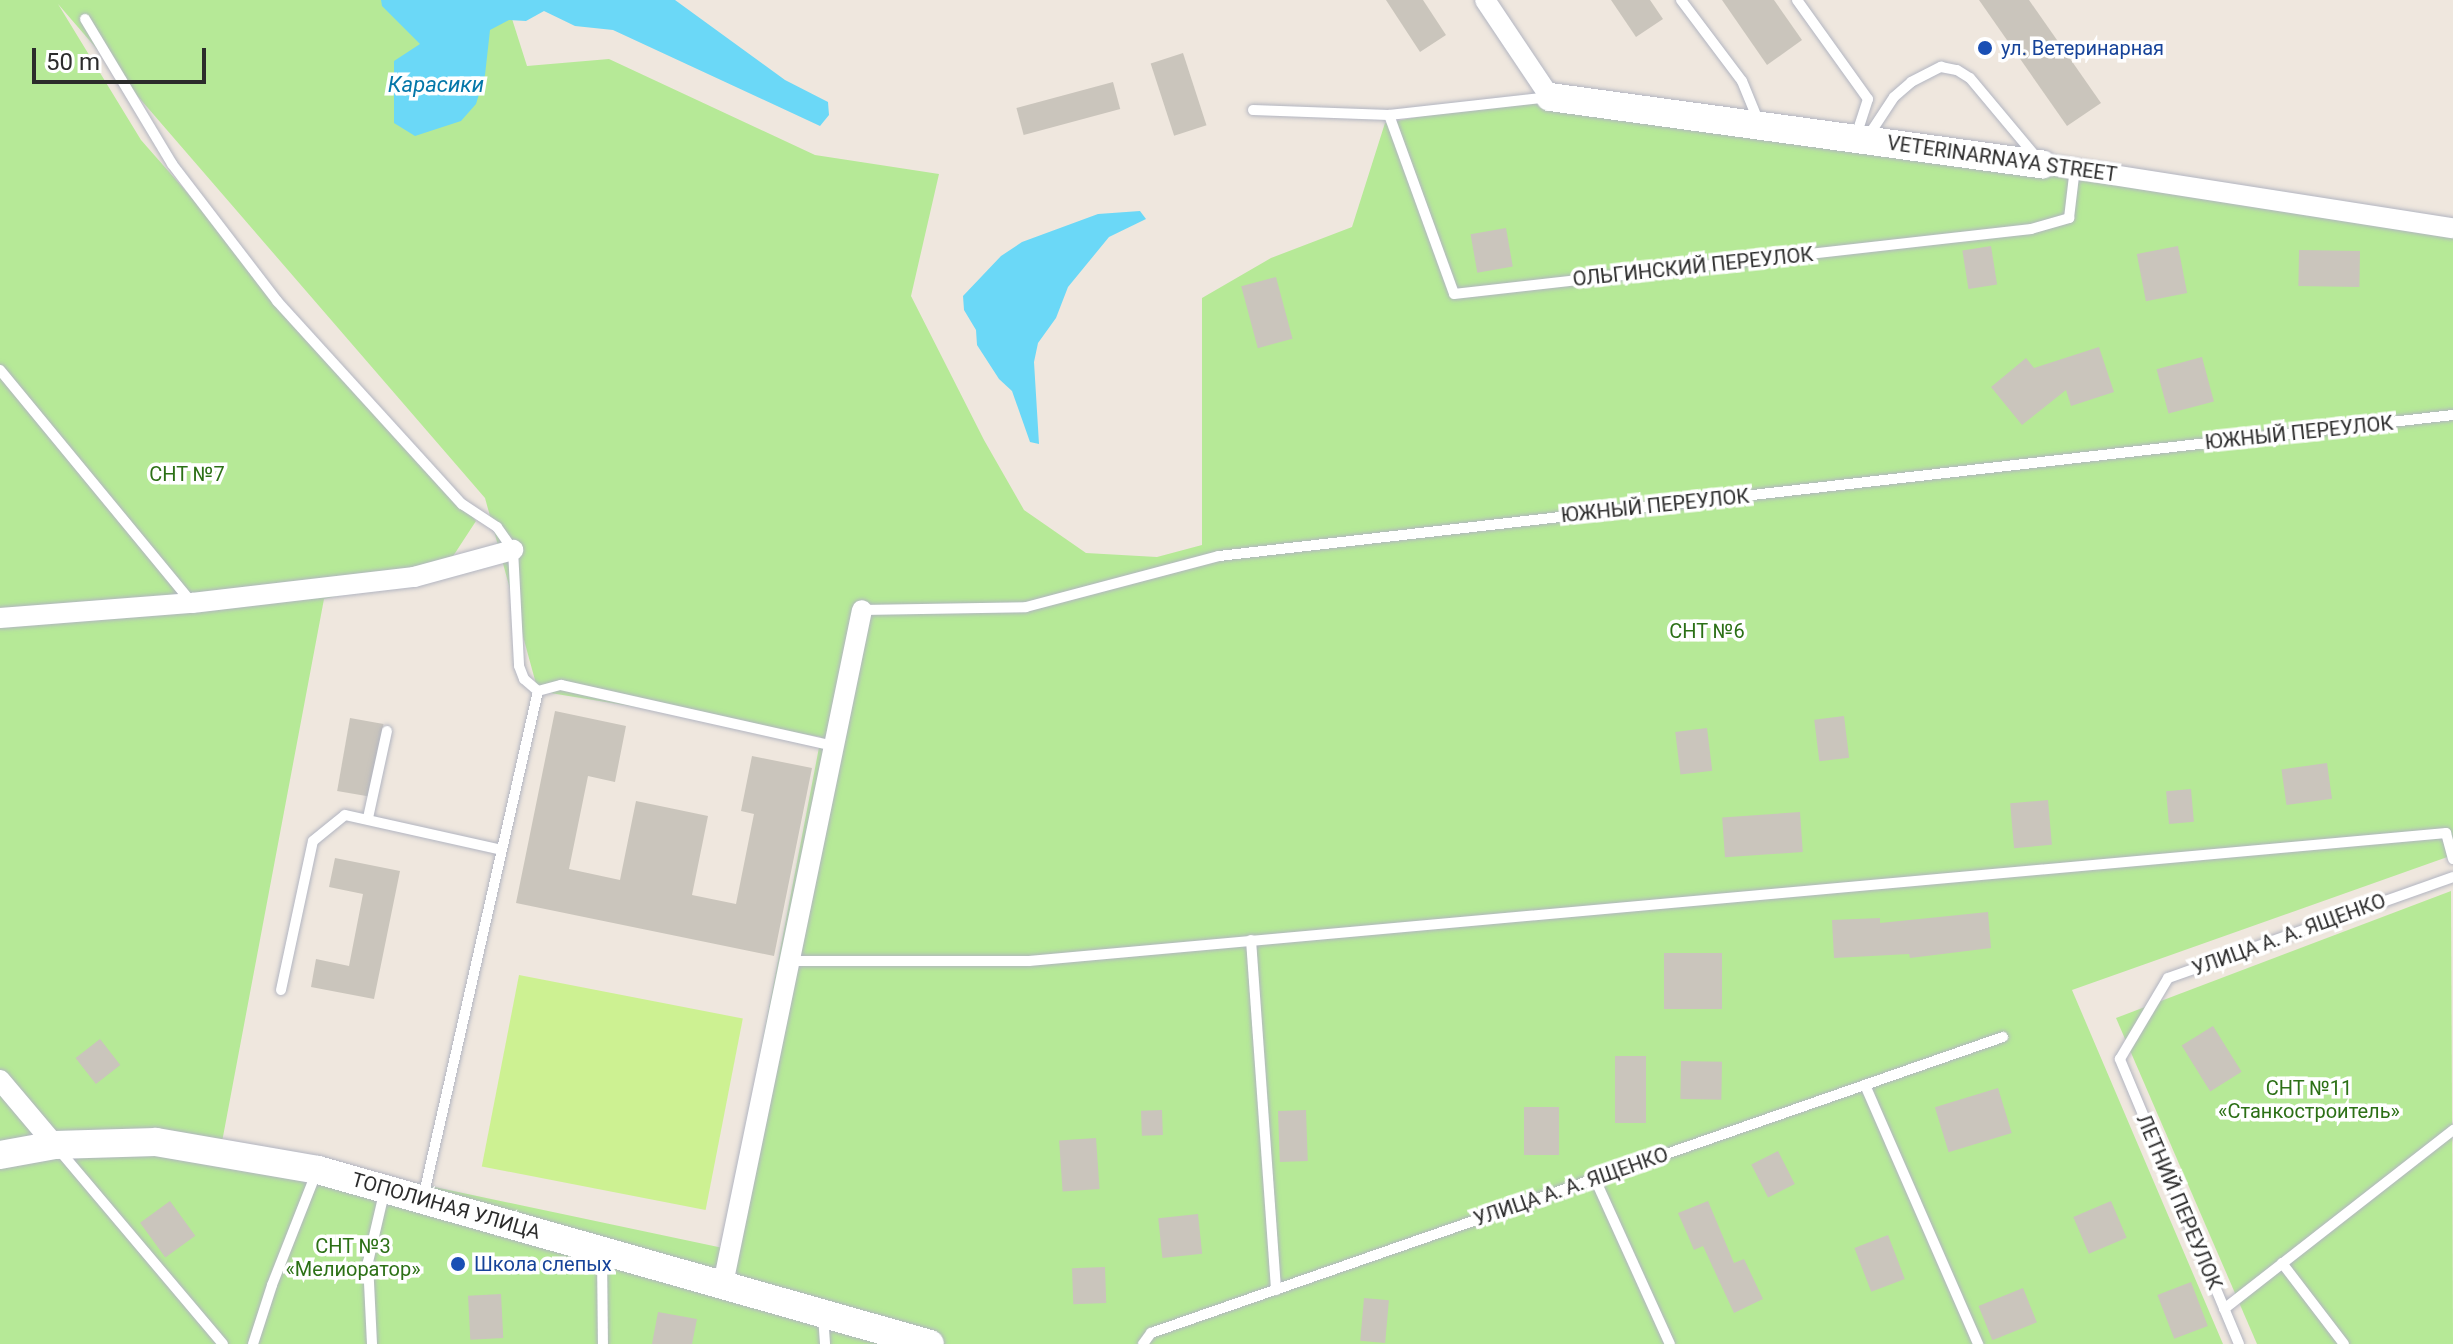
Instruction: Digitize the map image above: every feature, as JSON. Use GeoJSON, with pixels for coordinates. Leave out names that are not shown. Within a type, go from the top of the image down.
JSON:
{"type":"FeatureCollection","features":[{"type":"Feature","properties":{"kind":"street"},"geometry":{"type":"LineString","coordinates":[[1485,0],[1550,97]]}},
{"type":"Feature","properties":{"kind":"street","name":"VETERINARNAYA STREET"},"geometry":{"type":"LineString","coordinates":[[1550,97],[2075,168],[2453,228]]}},
{"type":"Feature","properties":{"kind":"street"},"geometry":{"type":"LineString","coordinates":[[0,618],[192,603],[414,577],[513,550]]}},
{"type":"Feature","properties":{"kind":"street"},"geometry":{"type":"LineString","coordinates":[[723,1284],[862,610]]}},
{"type":"Feature","properties":{"kind":"street"},"geometry":{"type":"LineString","coordinates":[[0,1080],[55,1145]]}},
{"type":"Feature","properties":{"kind":"street","name":"ТОПОЛИНАЯ УЛИЦА"},"geometry":{"type":"LineString","coordinates":[[0,1155],[55,1145],[156,1142],[318,1170],[930,1344]]}},
{"type":"Feature","properties":{"kind":"lane"},"geometry":{"type":"LineString","coordinates":[[1681,0],[1742,81],[1760,126]]}},
{"type":"Feature","properties":{"kind":"lane"},"geometry":{"type":"LineString","coordinates":[[1797,0],[1868,99],[1860,140]]}},
{"type":"Feature","properties":{"kind":"lane"},"geometry":{"type":"LineString","coordinates":[[85,19],[172,164],[277,301],[462,504],[497,527],[513,550],[519,666],[524,679],[538,691]]}},
{"type":"Feature","properties":{"kind":"lane"},"geometry":{"type":"LineString","coordinates":[[1860,140],[1894,97],[1911,82],[1941,67],[1957,70],[1970,78],[2042,164]]}},
{"type":"Feature","properties":{"kind":"lane"},"geometry":{"type":"LineString","coordinates":[[1253,110],[1389,115],[1550,97]]}},
{"type":"Feature","properties":{"kind":"lane","name":"ОЛЬГИНСКИЙ ПЕРЕУЛОК"},"geometry":{"type":"LineString","coordinates":[[1389,115],[1454,294],[2031,229],[2069,218],[2075,168]]}},
{"type":"Feature","properties":{"kind":"lane"},"geometry":{"type":"LineString","coordinates":[[0,370],[192,603]]}},
{"type":"Feature","properties":{"kind":"lane","name":"ЮЖНЫЙ ПЕРЕУЛОК"},"geometry":{"type":"LineString","coordinates":[[862,610],[1026,607],[1219,556],[2453,415]]}},
{"type":"Feature","properties":{"kind":"lane"},"geometry":{"type":"LineString","coordinates":[[538,691],[561,685],[833,746]]}},
{"type":"Feature","properties":{"kind":"lane"},"geometry":{"type":"LineString","coordinates":[[423,1198],[538,691]]}},
{"type":"Feature","properties":{"kind":"lane"},"geometry":{"type":"LineString","coordinates":[[368,818],[387,731]]}},
{"type":"Feature","properties":{"kind":"lane"},"geometry":{"type":"LineString","coordinates":[[281,990],[313,841],[345,815],[501,850]]}},
{"type":"Feature","properties":{"kind":"lane"},"geometry":{"type":"LineString","coordinates":[[788,961],[1029,961],[2446,833],[2453,859]]}},
{"type":"Feature","properties":{"kind":"lane","name":"УЛИЦА А. А. ЯЩЕНКО"},"geometry":{"type":"LineString","coordinates":[[2120,1059],[2168,978],[2453,877]]}},
{"type":"Feature","properties":{"kind":"lane"},"geometry":{"type":"LineString","coordinates":[[1251,940],[1276,1290]]}},
{"type":"Feature","properties":{"kind":"lane","name":"УЛИЦА А. А. ЯЩЕНКО"},"geometry":{"type":"LineString","coordinates":[[1143,1344],[1151,1333],[2003,1037]]}},
{"type":"Feature","properties":{"kind":"lane","name":"ЛЕТНИЙ ПЕРЕУЛОК"},"geometry":{"type":"LineString","coordinates":[[2120,1059],[2239,1344]]}},
{"type":"Feature","properties":{"kind":"lane"},"geometry":{"type":"LineString","coordinates":[[1865,1085],[1978,1344]]}},
{"type":"Feature","properties":{"kind":"lane"},"geometry":{"type":"LineString","coordinates":[[2224,1309],[2453,1130]]}},
{"type":"Feature","properties":{"kind":"lane"},"geometry":{"type":"LineString","coordinates":[[55,1145],[223,1344]]}},
{"type":"Feature","properties":{"kind":"lane"},"geometry":{"type":"LineString","coordinates":[[253,1344],[272,1285],[318,1170]]}},
{"type":"Feature","properties":{"kind":"lane"},"geometry":{"type":"LineString","coordinates":[[1595,1179],[1670,1344]]}},
{"type":"Feature","properties":{"kind":"lane"},"geometry":{"type":"LineString","coordinates":[[372,1344],[368,1262],[385,1187]]}},
{"type":"Feature","properties":{"kind":"lane"},"geometry":{"type":"LineString","coordinates":[[602,1252],[603,1344]]}},
{"type":"Feature","properties":{"kind":"lane"},"geometry":{"type":"LineString","coordinates":[[2282,1263],[2344,1344]]}},
{"type":"Feature","properties":{"kind":"lane"},"geometry":{"type":"LineString","coordinates":[[823,1313],[825,1344]]}},
{"type":"Feature","properties":{"kind":"green space","name":"СНТ №6"},"geometry":{"type":"Polygon","coordinates":[[[0,0],[506,0],[527,66],[609,59],[815,155],[939,174],[911,296],[984,440],[1024,510],[1086,553],[1157,557],[1202,545],[1202,298],[1271,258],[1352,227],[1385,123],[1553,92],[2453,234],[2453,855],[2072,990],[2223,1344],[0,1344],[0,0]],[[58,4],[141,140],[476,521],[444,570],[324,599],[222,1142],[723,1248],[821,737],[538,691],[485,498],[58,4]]]}},
{"type":"Feature","properties":{"kind":"green space","name":"СНТ №11 «Станкостроитель»"},"geometry":{"type":"Polygon","coordinates":[[[2451,891],[2453,1344],[2257,1344],[2116,1018],[2451,891]]]}},
{"type":"Feature","properties":{"kind":"green space"},"geometry":{"type":"Polygon","coordinates":[[[519,975],[743,1019],[706,1210],[482,1166],[519,975]]]}},
{"type":"Feature","properties":{"kind":"water","name":"Карасики"},"geometry":{"type":"Polygon","coordinates":[[[381,0],[675,0],[785,80],[828,102],[829,115],[820,126],[613,30],[575,26],[544,11],[526,21],[509,20],[490,30],[485,75],[476,104],[461,121],[415,136],[394,123],[394,61],[420,44],[382,6],[381,0]]]}},
{"type":"Feature","properties":{"kind":"water"},"geometry":{"type":"Polygon","coordinates":[[[1140,211],[1146,219],[1109,237],[1068,287],[1056,318],[1038,343],[1034,362],[1039,444],[1030,442],[1012,391],[999,379],[977,345],[976,330],[964,310],[963,296],[1001,256],[1022,242],[1098,214],[1140,211]]]}},
{"type":"Feature","properties":{"kind":"building"},"geometry":{"type":"Polygon","coordinates":[[[1386,0],[1423,0],[1446,35],[1420,52],[1386,0]]]}},
{"type":"Feature","properties":{"kind":"building"},"geometry":{"type":"Polygon","coordinates":[[[1611,0],[1650,0],[1663,19],[1636,37],[1611,0]]]}},
{"type":"Feature","properties":{"kind":"building"},"geometry":{"type":"Polygon","coordinates":[[[1722,0],[1774,0],[1802,40],[1767,65],[1722,0]]]}},
{"type":"Feature","properties":{"kind":"building"},"geometry":{"type":"Polygon","coordinates":[[[1979,0],[2029,0],[2101,103],[2067,126],[1979,0]]]}},
{"type":"Feature","properties":{"kind":"building"},"geometry":{"type":"Polygon","coordinates":[[[1183,53],[1206,125],[1174,136],[1151,64],[1183,53]]]}},
{"type":"Feature","properties":{"kind":"building"},"geometry":{"type":"Polygon","coordinates":[[[1113,82],[1120,109],[1024,135],[1016,108],[1113,82]]]}},
{"type":"Feature","properties":{"kind":"building"},"geometry":{"type":"Polygon","coordinates":[[[1506,228],[1513,266],[1477,273],[1471,234],[1506,228]]]}},
{"type":"Feature","properties":{"kind":"building"},"geometry":{"type":"Polygon","coordinates":[[[1991,246],[1997,285],[1968,289],[1962,251],[1991,246]]]}},
{"type":"Feature","properties":{"kind":"building"},"geometry":{"type":"Polygon","coordinates":[[[2178,246],[2187,293],[2146,301],[2137,254],[2178,246]]]}},
{"type":"Feature","properties":{"kind":"building"},"geometry":{"type":"Polygon","coordinates":[[[2299,250],[2360,251],[2359,287],[2298,286],[2299,250]]]}},
{"type":"Feature","properties":{"kind":"building"},"geometry":{"type":"Polygon","coordinates":[[[1276,277],[1293,339],[1258,348],[1241,286],[1276,277]]]}},
{"type":"Feature","properties":{"kind":"building"},"geometry":{"type":"Polygon","coordinates":[[[2099,347],[2114,392],[2071,406],[2066,390],[2022,425],[1991,387],[2026,358],[2034,368],[2099,347]]]}},
{"type":"Feature","properties":{"kind":"building"},"geometry":{"type":"Polygon","coordinates":[[[2202,357],[2214,401],[2169,414],[2157,369],[2202,357]]]}},
{"type":"Feature","properties":{"kind":"building"},"geometry":{"type":"Polygon","coordinates":[[[555,711],[626,726],[615,782],[588,776],[569,869],[620,880],[636,801],[708,816],[692,895],[736,904],[754,814],[741,811],[752,756],[812,768],[774,956],[516,903],[555,711]]]}},
{"type":"Feature","properties":{"kind":"building"},"geometry":{"type":"Polygon","coordinates":[[[1844,716],[1849,758],[1819,761],[1814,720],[1844,716]]]}},
{"type":"Feature","properties":{"kind":"building"},"geometry":{"type":"Polygon","coordinates":[[[350,718],[383,724],[371,797],[337,791],[350,718]]]}},
{"type":"Feature","properties":{"kind":"building"},"geometry":{"type":"Polygon","coordinates":[[[1707,728],[1712,771],[1680,775],[1675,732],[1707,728]]]}},
{"type":"Feature","properties":{"kind":"building"},"geometry":{"type":"Polygon","coordinates":[[[2327,763],[2332,799],[2286,805],[2281,769],[2327,763]]]}},
{"type":"Feature","properties":{"kind":"building"},"geometry":{"type":"Polygon","coordinates":[[[2191,789],[2194,822],[2169,824],[2166,791],[2191,789]]]}},
{"type":"Feature","properties":{"kind":"building"},"geometry":{"type":"Polygon","coordinates":[[[2048,800],[2052,845],[2014,848],[2010,803],[2048,800]]]}},
{"type":"Feature","properties":{"kind":"building"},"geometry":{"type":"Polygon","coordinates":[[[1800,812],[1803,852],[1725,857],[1722,817],[1800,812]]]}},
{"type":"Feature","properties":{"kind":"building"},"geometry":{"type":"Polygon","coordinates":[[[335,858],[400,871],[374,999],[311,987],[316,959],[349,966],[363,894],[329,887],[335,858]]]}},
{"type":"Feature","properties":{"kind":"building"},"geometry":{"type":"Polygon","coordinates":[[[1988,912],[1991,948],[1910,958],[1909,954],[1834,958],[1832,920],[1880,918],[1880,923],[1988,912]]]}},
{"type":"Feature","properties":{"kind":"building"},"geometry":{"type":"Polygon","coordinates":[[[1664,953],[1722,953],[1722,1009],[1664,1009],[1664,953]]]}},
{"type":"Feature","properties":{"kind":"building"},"geometry":{"type":"Polygon","coordinates":[[[2213,1026],[2242,1072],[2210,1091],[2182,1046],[2213,1026]]]}},
{"type":"Feature","properties":{"kind":"building"},"geometry":{"type":"Polygon","coordinates":[[[100,1039],[120,1065],[96,1084],[76,1058],[100,1039]]]}},
{"type":"Feature","properties":{"kind":"building"},"geometry":{"type":"Polygon","coordinates":[[[1615,1056],[1646,1056],[1646,1123],[1615,1123],[1615,1056]]]}},
{"type":"Feature","properties":{"kind":"building"},"geometry":{"type":"Polygon","coordinates":[[[1681,1061],[1722,1062],[1721,1100],[1680,1099],[1681,1061]]]}},
{"type":"Feature","properties":{"kind":"building"},"geometry":{"type":"Polygon","coordinates":[[[1998,1088],[2012,1133],[1949,1152],[1935,1107],[1998,1088]]]}},
{"type":"Feature","properties":{"kind":"building"},"geometry":{"type":"Polygon","coordinates":[[[1524,1107],[1559,1107],[1559,1155],[1524,1155],[1524,1107]]]}},
{"type":"Feature","properties":{"kind":"building"},"geometry":{"type":"Polygon","coordinates":[[[1162,1110],[1163,1135],[1142,1136],[1141,1111],[1162,1110]]]}},
{"type":"Feature","properties":{"kind":"building"},"geometry":{"type":"Polygon","coordinates":[[[1306,1110],[1308,1161],[1280,1162],[1278,1111],[1306,1110]]]}},
{"type":"Feature","properties":{"kind":"building"},"geometry":{"type":"Polygon","coordinates":[[[1096,1138],[1100,1189],[1063,1191],[1059,1141],[1096,1138]]]}},
{"type":"Feature","properties":{"kind":"building"},"geometry":{"type":"Polygon","coordinates":[[[1778,1151],[1795,1184],[1768,1198],[1751,1165],[1778,1151]]]}},
{"type":"Feature","properties":{"kind":"building"},"geometry":{"type":"Polygon","coordinates":[[[170,1201],[195,1236],[165,1258],[140,1223],[170,1201]]]}},
{"type":"Feature","properties":{"kind":"building"},"geometry":{"type":"Polygon","coordinates":[[[1708,1201],[1734,1263],[1744,1259],[1763,1299],[1734,1313],[1703,1246],[1694,1250],[1678,1213],[1708,1201]]]}},
{"type":"Feature","properties":{"kind":"building"},"geometry":{"type":"Polygon","coordinates":[[[2111,1201],[2127,1238],[2089,1254],[2073,1217],[2111,1201]]]}},
{"type":"Feature","properties":{"kind":"building"},"geometry":{"type":"Polygon","coordinates":[[[1198,1214],[1202,1254],[1162,1258],[1158,1218],[1198,1214]]]}},
{"type":"Feature","properties":{"kind":"building"},"geometry":{"type":"Polygon","coordinates":[[[1888,1235],[1905,1279],[1871,1292],[1854,1248],[1888,1235]]]}},
{"type":"Feature","properties":{"kind":"building"},"geometry":{"type":"Polygon","coordinates":[[[1105,1267],[1106,1303],[1073,1304],[1072,1268],[1105,1267]]]}},
{"type":"Feature","properties":{"kind":"building"},"geometry":{"type":"Polygon","coordinates":[[[2191,1282],[2208,1326],[2174,1339],[2157,1295],[2191,1282]]]}},
{"type":"Feature","properties":{"kind":"building"},"geometry":{"type":"Polygon","coordinates":[[[2023,1288],[2037,1322],[1992,1340],[1978,1306],[2023,1288]]]}},
{"type":"Feature","properties":{"kind":"building"},"geometry":{"type":"Polygon","coordinates":[[[501,1294],[503,1338],[470,1340],[468,1296],[501,1294]]]}},
{"type":"Feature","properties":{"kind":"building"},"geometry":{"type":"Polygon","coordinates":[[[1364,1298],[1389,1300],[1385,1343],[1360,1341],[1364,1298]]]}},
{"type":"Feature","properties":{"kind":"building"},"geometry":{"type":"Polygon","coordinates":[[[658,1312],[697,1319],[692,1344],[652,1344],[658,1312]]]}},
{"type":"Feature","properties":{"kind":"place","name":"ул. Ветеринарная"},"geometry":{"type":"Point","coordinates":[1985,48]}},
{"type":"Feature","properties":{"kind":"place","name":"Школа слепых"},"geometry":{"type":"Point","coordinates":[458,1264]}},
{"type":"Feature","properties":{"kind":"park label","name":"СНТ №7"},"geometry":{"type":"Point","coordinates":[187,474]}},
{"type":"Feature","properties":{"kind":"park label","name":"СНТ №3 «Мелиоратор»"},"geometry":{"type":"Point","coordinates":[353,1258]}}]}
